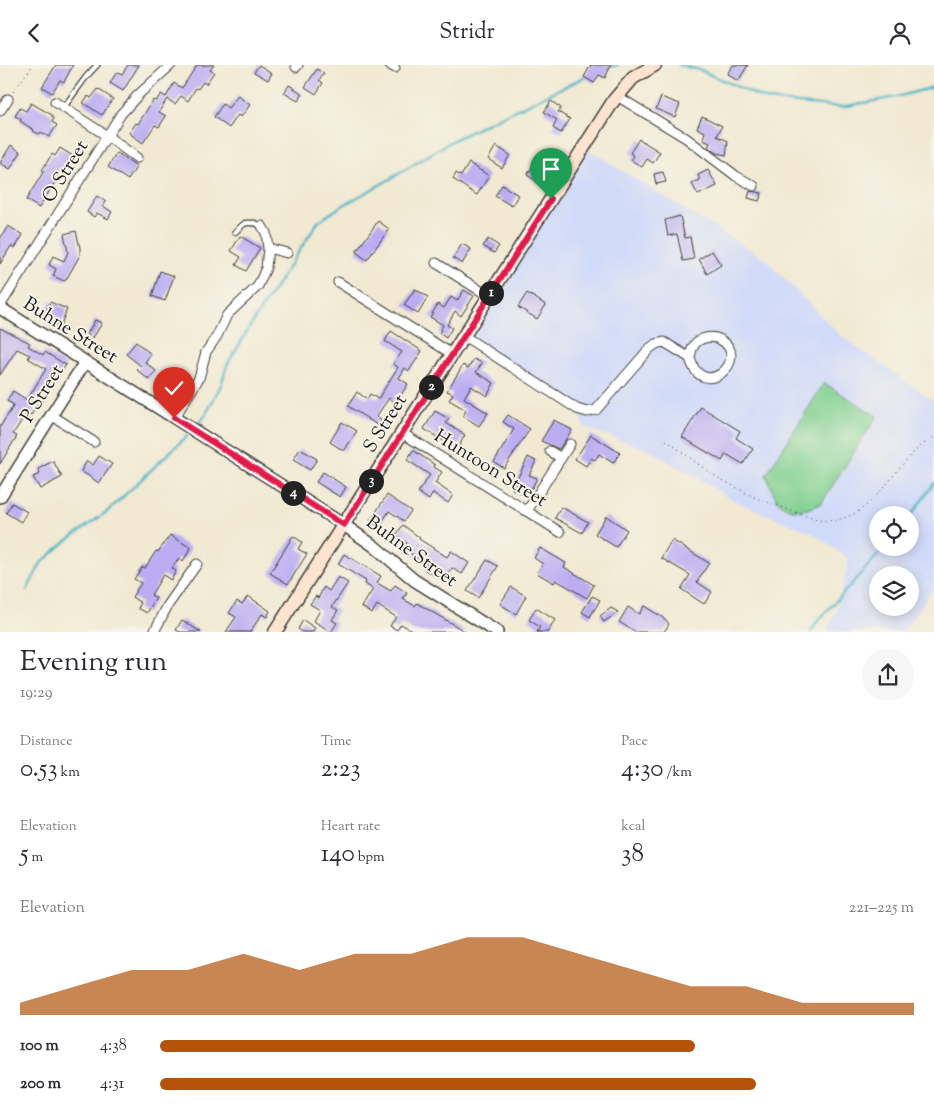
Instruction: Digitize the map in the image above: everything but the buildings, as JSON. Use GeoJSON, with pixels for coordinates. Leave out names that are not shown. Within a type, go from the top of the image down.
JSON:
{"type":"FeatureCollection","features":[{"type":"Feature","properties":{"kind":"main road","name":"S Street"},"geometry":{"type":"LineString","coordinates":[[276,632],[617,96],[626,85],[651,66]]}},
{"type":"Feature","properties":{"kind":"street","name":"O Street"},"geometry":{"type":"LineString","coordinates":[[0,307],[128,105],[171,65]]}},
{"type":"Feature","properties":{"kind":"street"},"geometry":{"type":"LineString","coordinates":[[617,96],[686,138],[724,167],[754,186]]}},
{"type":"Feature","properties":{"kind":"street"},"geometry":{"type":"LineString","coordinates":[[0,111],[8,99]]}},
{"type":"Feature","properties":{"kind":"street"},"geometry":{"type":"LineString","coordinates":[[55,103],[108,136],[137,158]]}},
{"type":"Feature","properties":{"kind":"street"},"geometry":{"type":"LineString","coordinates":[[174,418],[199,377],[206,352],[217,336],[226,315],[258,286],[266,268],[268,248],[266,233],[262,226]]}},
{"type":"Feature","properties":{"kind":"street"},"geometry":{"type":"LineString","coordinates":[[268,248],[287,253]]}},
{"type":"Feature","properties":{"kind":"street"},"geometry":{"type":"LineString","coordinates":[[436,263],[489,296]]}},
{"type":"Feature","properties":{"kind":"street"},"geometry":{"type":"LineString","coordinates":[[338,282],[452,354]]}},
{"type":"Feature","properties":{"kind":"street","name":"Buhne Street"},"geometry":{"type":"LineString","coordinates":[[0,307],[344,525],[414,580],[497,632]]}},
{"type":"Feature","properties":{"kind":"street"},"geometry":{"type":"LineString","coordinates":[[464,335],[577,409],[587,412],[596,411],[656,344],[664,342],[690,359],[692,367],[699,374],[708,378],[722,374],[728,367],[731,358],[727,345],[720,339],[712,337],[699,340],[693,347],[690,359]]}},
{"type":"Feature","properties":{"kind":"street","name":"P Street"},"geometry":{"type":"LineString","coordinates":[[0,497],[85,362]]}},
{"type":"Feature","properties":{"kind":"street"},"geometry":{"type":"LineString","coordinates":[[51,415],[94,442]]}},
{"type":"Feature","properties":{"kind":"street","name":"Huntoon Street"},"geometry":{"type":"LineString","coordinates":[[402,433],[560,532]]}},
{"type":"Feature","properties":{"kind":"street"},"geometry":{"type":"LineString","coordinates":[[527,511],[570,444]]}},
{"type":"Feature","properties":{"kind":"street"},"geometry":{"type":"LineString","coordinates":[[550,451],[561,458]]}},
{"type":"Feature","properties":{"kind":"street"},"geometry":{"type":"LineString","coordinates":[[154,632],[168,605],[197,564]]}},
{"type":"Feature","properties":{"kind":"lane"},"geometry":{"type":"LineString","coordinates":[[64,108],[97,65]]}},
{"type":"Feature","properties":{"kind":"lane"},"geometry":{"type":"LineString","coordinates":[[235,232],[244,223],[255,223],[262,226]]}},
{"type":"Feature","properties":{"kind":"path"},"geometry":{"type":"LineString","coordinates":[[8,99],[34,65]]}},
{"type":"Feature","properties":{"kind":"path"},"geometry":{"type":"LineString","coordinates":[[666,440],[713,475],[756,498],[817,520],[826,521],[842,519],[865,507],[911,454],[934,437]]}},
{"type":"Feature","properties":{"kind":"shaded area"},"geometry":{"type":"Polygon","coordinates":[[[584,147],[765,259],[841,336],[934,401],[934,588],[919,609],[919,566],[869,566],[869,616],[914,616],[903,632],[827,632],[838,607],[849,559],[812,533],[735,501],[653,452],[584,427],[577,409],[464,336],[584,147]]]}},
{"type":"Feature","properties":{"kind":"green space"},"geometry":{"type":"Polygon","coordinates":[[[824,383],[877,416],[822,502],[812,508],[793,510],[778,501],[766,475],[824,383]]]}},
{"type":"Feature","properties":{"kind":"waterway"},"geometry":{"type":"LineString","coordinates":[[608,67],[618,65]]}},
{"type":"Feature","properties":{"kind":"waterway"},"geometry":{"type":"LineString","coordinates":[[679,65],[700,70],[767,100],[841,107],[896,97],[934,87]]}},
{"type":"Feature","properties":{"kind":"waterway"},"geometry":{"type":"LineString","coordinates":[[195,427],[205,416],[221,385],[227,365],[252,323],[318,222],[455,139],[587,76]]}},
{"type":"Feature","properties":{"kind":"waterway"},"geometry":{"type":"LineString","coordinates":[[27,590],[41,563],[66,541],[108,511],[188,435]]}},
{"type":"Feature","properties":{"kind":"waterway"},"geometry":{"type":"LineString","coordinates":[[918,506],[934,483]]}},
{"type":"Feature","properties":{"kind":"waterway"},"geometry":{"type":"LineString","coordinates":[[811,632],[817,622],[877,556]]}},
{"type":"Feature","properties":{"kind":"route"},"geometry":{"type":"LineString","coordinates":[[174,418],[344,525],[551,199]]}}]}
